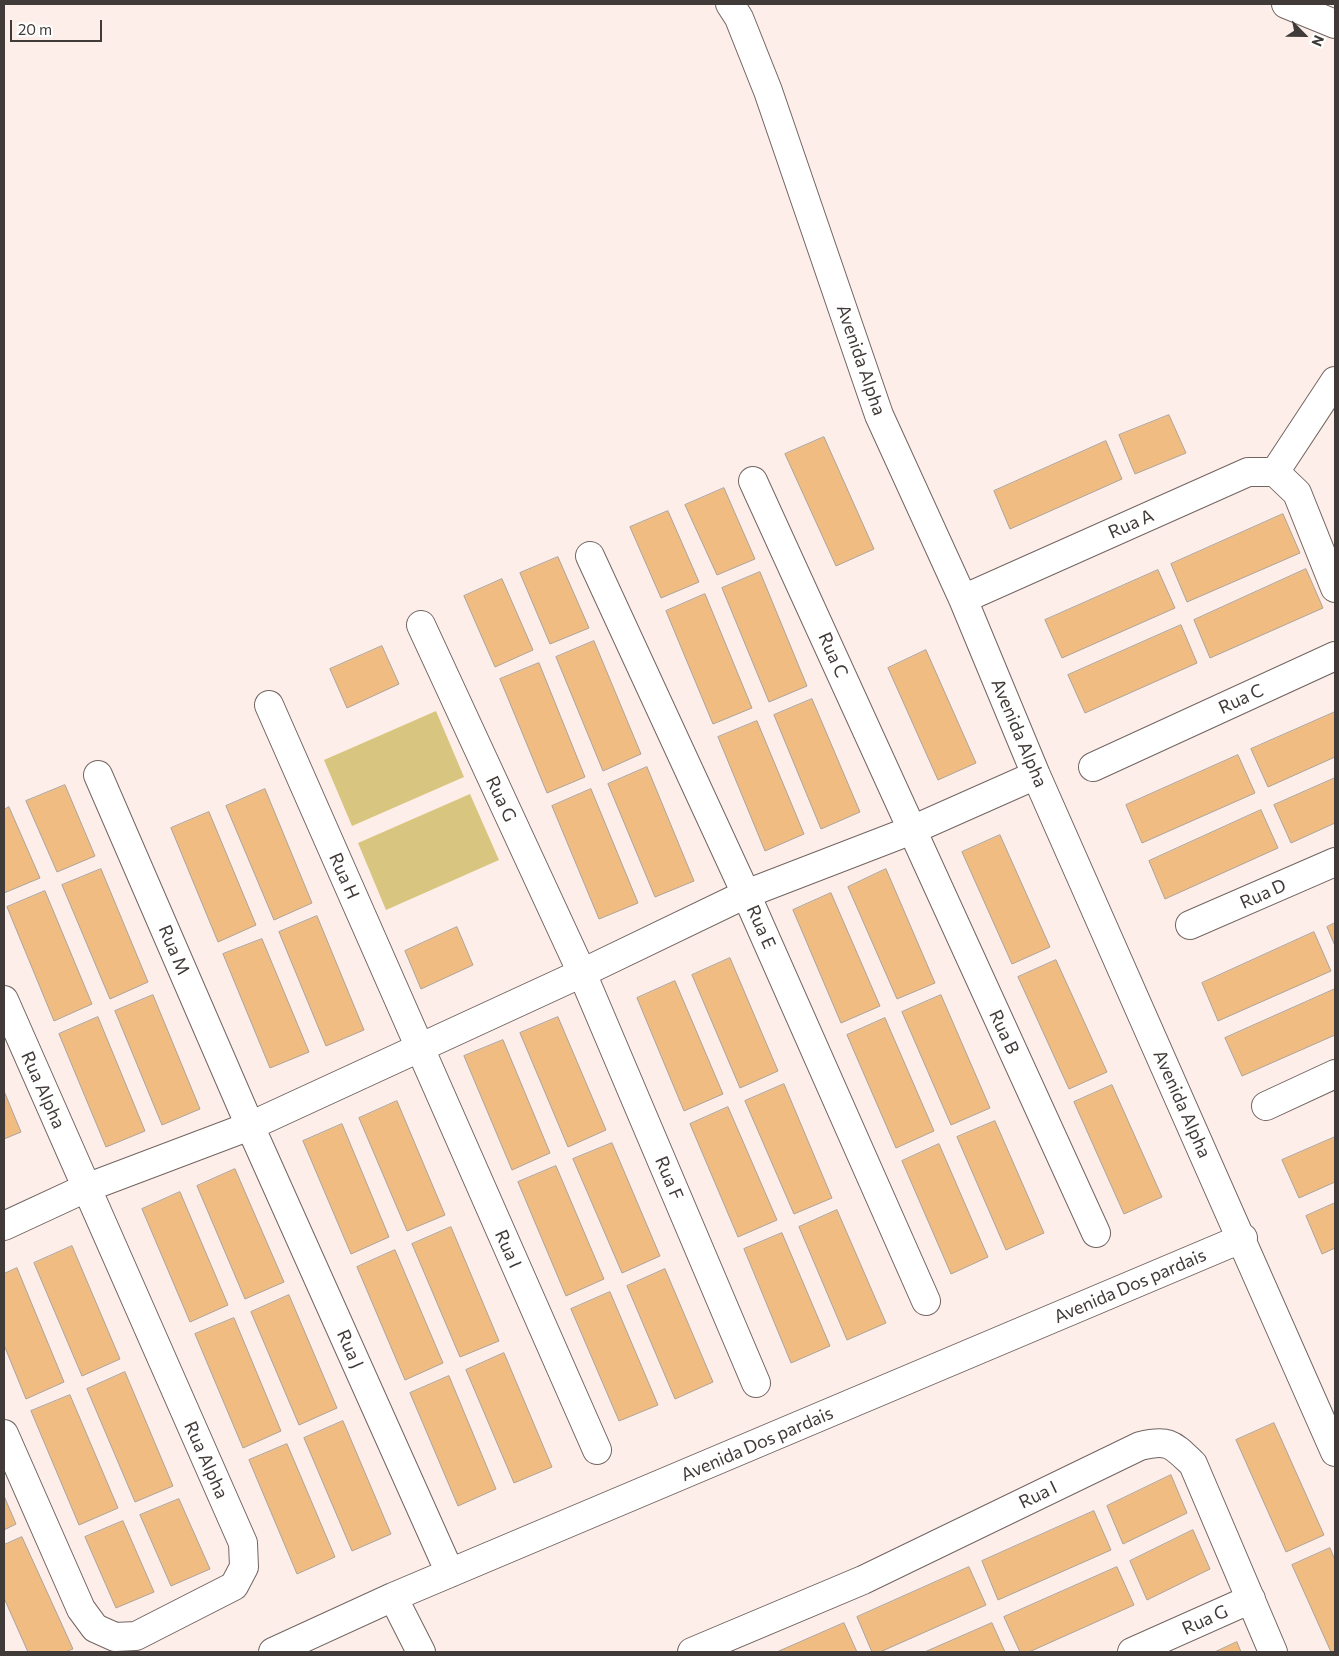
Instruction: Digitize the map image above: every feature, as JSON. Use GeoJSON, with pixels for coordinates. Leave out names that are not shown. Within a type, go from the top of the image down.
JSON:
{"type":"FeatureCollection","features":[{"type":"Feature","properties":{"kind":"street","name":"Avenida Alpha"},"geometry":{"type":"LineString","coordinates":[[730,4],[739,18],[768,91],[879,415],[963,599],[1036,775],[1335,1452]]}},
{"type":"Feature","properties":{"kind":"street"},"geometry":{"type":"LineString","coordinates":[[1286,4],[1335,24]]}},
{"type":"Feature","properties":{"kind":"street"},"geometry":{"type":"LineString","coordinates":[[1335,381],[1274,472],[1297,493],[1335,588]]}},
{"type":"Feature","properties":{"kind":"street","name":"Rua A"},"geometry":{"type":"LineString","coordinates":[[963,599],[1248,472],[1274,472]]}},
{"type":"Feature","properties":{"kind":"street","name":"Rua C"},"geometry":{"type":"LineString","coordinates":[[754,480],[912,830]]}},
{"type":"Feature","properties":{"kind":"street","name":"Rua E"},"geometry":{"type":"LineString","coordinates":[[590,556],[746,894],[926,1301]]}},
{"type":"Feature","properties":{"kind":"street","name":"Rua G"},"geometry":{"type":"LineString","coordinates":[[421,625],[582,973]]}},
{"type":"Feature","properties":{"kind":"street","name":"Rua C"},"geometry":{"type":"LineString","coordinates":[[1093,767],[1335,656]]}},
{"type":"Feature","properties":{"kind":"street","name":"Rua H"},"geometry":{"type":"LineString","coordinates":[[269,705],[419,1047]]}},
{"type":"Feature","properties":{"kind":"street","name":"Rua M"},"geometry":{"type":"LineString","coordinates":[[98,774],[250,1126]]}},
{"type":"Feature","properties":{"kind":"street"},"geometry":{"type":"LineString","coordinates":[[4,1226],[86,1188],[250,1126],[582,973],[746,894],[912,830],[1036,775]]}},
{"type":"Feature","properties":{"kind":"street","name":"Rua B"},"geometry":{"type":"LineString","coordinates":[[912,830],[1096,1233]]}},
{"type":"Feature","properties":{"kind":"street","name":"Rua D"},"geometry":{"type":"LineString","coordinates":[[1190,925],[1335,862]]}},
{"type":"Feature","properties":{"kind":"street","name":"Rua F"},"geometry":{"type":"LineString","coordinates":[[582,973],[756,1383]]}},
{"type":"Feature","properties":{"kind":"street","name":"Rua Alpha"},"geometry":{"type":"LineString","coordinates":[[4,1000],[243,1543],[244,1567],[234,1586],[136,1636],[115,1637],[95,1628],[81,1609],[4,1434]]}},
{"type":"Feature","properties":{"kind":"street","name":"Rua I"},"geometry":{"type":"LineString","coordinates":[[419,1047],[597,1450]]}},
{"type":"Feature","properties":{"kind":"street"},"geometry":{"type":"LineString","coordinates":[[1266,1106],[1335,1074]]}},
{"type":"Feature","properties":{"kind":"street","name":"Rua J"},"geometry":{"type":"LineString","coordinates":[[250,1126],[450,1573]]}},
{"type":"Feature","properties":{"kind":"street","name":"Avenida Dos pardais"},"geometry":{"type":"LineString","coordinates":[[273,1652],[393,1597],[1242,1238]]}},
{"type":"Feature","properties":{"kind":"street","name":"Rua I"},"geometry":{"type":"LineString","coordinates":[[692,1652],[863,1580],[1140,1446],[1161,1441],[1176,1448],[1193,1464],[1273,1652]]}},
{"type":"Feature","properties":{"kind":"street"},"geometry":{"type":"LineString","coordinates":[[393,1597],[421,1652]]}},
{"type":"Feature","properties":{"kind":"street","name":"Rua G"},"geometry":{"type":"LineString","coordinates":[[1132,1652],[1251,1599]]}},
{"type":"Feature","properties":{"kind":"shaded area"},"geometry":{"type":"Polygon","coordinates":[[[436,711],[464,777],[352,826],[324,760],[436,711]]]}},
{"type":"Feature","properties":{"kind":"shaded area"},"geometry":{"type":"Polygon","coordinates":[[[470,794],[499,860],[386,910],[358,843],[470,794]]]}},
{"type":"Feature","properties":{"kind":"building"},"geometry":{"type":"Polygon","coordinates":[[[1169,415],[1186,453],[1135,474],[1119,435],[1169,415]]]}},
{"type":"Feature","properties":{"kind":"building"},"geometry":{"type":"Polygon","coordinates":[[[824,437],[874,549],[836,566],[785,454],[824,437]]]}},
{"type":"Feature","properties":{"kind":"building"},"geometry":{"type":"Polygon","coordinates":[[[1106,441],[1122,479],[1010,529],[994,491],[1106,441]]]}},
{"type":"Feature","properties":{"kind":"building"},"geometry":{"type":"Polygon","coordinates":[[[724,488],[755,559],[717,575],[685,505],[724,488]]]}},
{"type":"Feature","properties":{"kind":"building"},"geometry":{"type":"Polygon","coordinates":[[[668,511],[699,582],[661,598],[630,527],[668,511]]]}},
{"type":"Feature","properties":{"kind":"building"},"geometry":{"type":"Polygon","coordinates":[[[1283,514],[1300,553],[1187,602],[1171,564],[1283,514]]]}},
{"type":"Feature","properties":{"kind":"building"},"geometry":{"type":"Polygon","coordinates":[[[558,557],[589,628],[550,644],[520,573],[558,557]]]}},
{"type":"Feature","properties":{"kind":"building"},"geometry":{"type":"Polygon","coordinates":[[[1306,569],[1323,608],[1210,658],[1194,620],[1306,569]]]}},
{"type":"Feature","properties":{"kind":"building"},"geometry":{"type":"Polygon","coordinates":[[[1158,570],[1175,608],[1062,658],[1045,620],[1158,570]]]}},
{"type":"Feature","properties":{"kind":"building"},"geometry":{"type":"Polygon","coordinates":[[[760,572],[807,686],[769,702],[722,588],[760,572]]]}},
{"type":"Feature","properties":{"kind":"building"},"geometry":{"type":"Polygon","coordinates":[[[502,579],[533,650],[495,667],[464,596],[502,579]]]}},
{"type":"Feature","properties":{"kind":"building"},"geometry":{"type":"Polygon","coordinates":[[[705,594],[752,708],[713,724],[666,611],[705,594]]]}},
{"type":"Feature","properties":{"kind":"building"},"geometry":{"type":"Polygon","coordinates":[[[1181,625],[1197,663],[1085,713],[1068,675],[1181,625]]]}},
{"type":"Feature","properties":{"kind":"building"},"geometry":{"type":"Polygon","coordinates":[[[594,641],[641,754],[603,771],[556,657],[594,641]]]}},
{"type":"Feature","properties":{"kind":"building"},"geometry":{"type":"Polygon","coordinates":[[[382,646],[399,684],[347,708],[330,669],[382,646]]]}},
{"type":"Feature","properties":{"kind":"building"},"geometry":{"type":"Polygon","coordinates":[[[926,650],[976,763],[938,780],[888,668],[926,650]]]}},
{"type":"Feature","properties":{"kind":"building"},"geometry":{"type":"Polygon","coordinates":[[[539,663],[585,777],[547,793],[500,679],[539,663]]]}},
{"type":"Feature","properties":{"kind":"building"},"geometry":{"type":"Polygon","coordinates":[[[812,699],[860,812],[821,829],[774,715],[812,699]]]}},
{"type":"Feature","properties":{"kind":"building"},"geometry":{"type":"Polygon","coordinates":[[[1335,712],[1335,757],[1268,787],[1251,749],[1335,712]]]}},
{"type":"Feature","properties":{"kind":"building"},"geometry":{"type":"Polygon","coordinates":[[[757,721],[804,834],[765,851],[718,737],[757,721]]]}},
{"type":"Feature","properties":{"kind":"building"},"geometry":{"type":"Polygon","coordinates":[[[1238,755],[1255,793],[1142,843],[1126,805],[1238,755]]]}},
{"type":"Feature","properties":{"kind":"building"},"geometry":{"type":"Polygon","coordinates":[[[647,767],[694,881],[655,897],[608,784],[647,767]]]}},
{"type":"Feature","properties":{"kind":"building"},"geometry":{"type":"Polygon","coordinates":[[[1335,778],[1335,823],[1291,843],[1274,805],[1335,778]]]}},
{"type":"Feature","properties":{"kind":"building"},"geometry":{"type":"Polygon","coordinates":[[[65,785],[95,856],[57,872],[26,801],[65,785]]]}},
{"type":"Feature","properties":{"kind":"building"},"geometry":{"type":"Polygon","coordinates":[[[265,789],[312,903],[274,920],[226,806],[265,789]]]}},
{"type":"Feature","properties":{"kind":"building"},"geometry":{"type":"Polygon","coordinates":[[[591,789],[638,903],[599,919],[552,806],[591,789]]]}},
{"type":"Feature","properties":{"kind":"building"},"geometry":{"type":"Polygon","coordinates":[[[9,807],[40,878],[4,893],[4,810],[9,807]]]}},
{"type":"Feature","properties":{"kind":"building"},"geometry":{"type":"Polygon","coordinates":[[[1261,810],[1278,848],[1165,899],[1149,861],[1261,810]]]}},
{"type":"Feature","properties":{"kind":"building"},"geometry":{"type":"Polygon","coordinates":[[[209,812],[256,925],[218,942],[171,828],[209,812]]]}},
{"type":"Feature","properties":{"kind":"building"},"geometry":{"type":"Polygon","coordinates":[[[1000,835],[1050,947],[1012,964],[962,852],[1000,835]]]}},
{"type":"Feature","properties":{"kind":"building"},"geometry":{"type":"Polygon","coordinates":[[[101,869],[148,982],[110,999],[62,885],[101,869]]]}},
{"type":"Feature","properties":{"kind":"building"},"geometry":{"type":"Polygon","coordinates":[[[886,869],[935,983],[897,999],[848,887],[886,869]]]}},
{"type":"Feature","properties":{"kind":"building"},"geometry":{"type":"Polygon","coordinates":[[[45,891],[92,1004],[54,1021],[7,907],[45,891]]]}},
{"type":"Feature","properties":{"kind":"building"},"geometry":{"type":"Polygon","coordinates":[[[831,893],[880,1006],[841,1023],[793,910],[831,893]]]}},
{"type":"Feature","properties":{"kind":"building"},"geometry":{"type":"Polygon","coordinates":[[[317,916],[364,1030],[326,1046],[279,932],[317,916]]]}},
{"type":"Feature","properties":{"kind":"building"},"geometry":{"type":"Polygon","coordinates":[[[1335,923],[1335,946],[1327,927],[1335,923]]]}},
{"type":"Feature","properties":{"kind":"building"},"geometry":{"type":"Polygon","coordinates":[[[457,927],[473,965],[421,989],[405,951],[457,927]]]}},
{"type":"Feature","properties":{"kind":"building"},"geometry":{"type":"Polygon","coordinates":[[[1314,932],[1331,971],[1218,1021],[1202,983],[1314,932]]]}},
{"type":"Feature","properties":{"kind":"building"},"geometry":{"type":"Polygon","coordinates":[[[262,939],[309,1052],[270,1068],[223,954],[262,939]]]}},
{"type":"Feature","properties":{"kind":"building"},"geometry":{"type":"Polygon","coordinates":[[[730,958],[778,1071],[740,1088],[692,975],[730,958]]]}},
{"type":"Feature","properties":{"kind":"building"},"geometry":{"type":"Polygon","coordinates":[[[1056,960],[1107,1072],[1069,1089],[1018,977],[1056,960]]]}},
{"type":"Feature","properties":{"kind":"building"},"geometry":{"type":"Polygon","coordinates":[[[675,981],[723,1094],[684,1111],[637,998],[675,981]]]}},
{"type":"Feature","properties":{"kind":"building"},"geometry":{"type":"Polygon","coordinates":[[[1335,989],[1335,1035],[1242,1076],[1225,1038],[1335,989]]]}},
{"type":"Feature","properties":{"kind":"building"},"geometry":{"type":"Polygon","coordinates":[[[153,995],[200,1109],[162,1125],[115,1011],[153,995]]]}},
{"type":"Feature","properties":{"kind":"building"},"geometry":{"type":"Polygon","coordinates":[[[941,995],[990,1108],[951,1125],[902,1012],[941,995]]]}},
{"type":"Feature","properties":{"kind":"building"},"geometry":{"type":"Polygon","coordinates":[[[98,1017],[145,1131],[106,1147],[59,1034],[98,1017]]]}},
{"type":"Feature","properties":{"kind":"building"},"geometry":{"type":"Polygon","coordinates":[[[558,1017],[606,1130],[568,1147],[520,1033],[558,1017]]]}},
{"type":"Feature","properties":{"kind":"building"},"geometry":{"type":"Polygon","coordinates":[[[885,1018],[934,1131],[896,1148],[847,1035],[885,1018]]]}},
{"type":"Feature","properties":{"kind":"building"},"geometry":{"type":"Polygon","coordinates":[[[503,1040],[550,1153],[512,1170],[464,1056],[503,1040]]]}},
{"type":"Feature","properties":{"kind":"building"},"geometry":{"type":"Polygon","coordinates":[[[784,1084],[832,1198],[794,1214],[745,1101],[784,1084]]]}},
{"type":"Feature","properties":{"kind":"building"},"geometry":{"type":"Polygon","coordinates":[[[1112,1085],[1162,1197],[1124,1214],[1074,1102],[1112,1085]]]}},
{"type":"Feature","properties":{"kind":"building"},"geometry":{"type":"Polygon","coordinates":[[[4,1091],[21,1132],[4,1139],[4,1091]]]}},
{"type":"Feature","properties":{"kind":"building"},"geometry":{"type":"Polygon","coordinates":[[[397,1101],[445,1215],[407,1231],[359,1118],[397,1101]]]}},
{"type":"Feature","properties":{"kind":"building"},"geometry":{"type":"Polygon","coordinates":[[[728,1107],[777,1220],[738,1237],[690,1124],[728,1107]]]}},
{"type":"Feature","properties":{"kind":"building"},"geometry":{"type":"Polygon","coordinates":[[[995,1121],[1044,1233],[1006,1250],[957,1137],[995,1121]]]}},
{"type":"Feature","properties":{"kind":"building"},"geometry":{"type":"Polygon","coordinates":[[[342,1124],[389,1237],[351,1254],[303,1141],[342,1124]]]}},
{"type":"Feature","properties":{"kind":"building"},"geometry":{"type":"Polygon","coordinates":[[[1335,1137],[1335,1182],[1299,1198],[1282,1160],[1335,1137]]]}},
{"type":"Feature","properties":{"kind":"building"},"geometry":{"type":"Polygon","coordinates":[[[612,1143],[660,1256],[622,1273],[573,1159],[612,1143]]]}},
{"type":"Feature","properties":{"kind":"building"},"geometry":{"type":"Polygon","coordinates":[[[939,1144],[988,1257],[951,1274],[902,1161],[939,1144]]]}},
{"type":"Feature","properties":{"kind":"building"},"geometry":{"type":"Polygon","coordinates":[[[556,1166],[604,1279],[566,1296],[518,1182],[556,1166]]]}},
{"type":"Feature","properties":{"kind":"building"},"geometry":{"type":"Polygon","coordinates":[[[235,1169],[284,1282],[245,1299],[197,1186],[235,1169]]]}},
{"type":"Feature","properties":{"kind":"building"},"geometry":{"type":"Polygon","coordinates":[[[180,1192],[228,1305],[190,1322],[142,1209],[180,1192]]]}},
{"type":"Feature","properties":{"kind":"building"},"geometry":{"type":"Polygon","coordinates":[[[1335,1203],[1335,1248],[1322,1254],[1306,1216],[1335,1203]]]}},
{"type":"Feature","properties":{"kind":"building"},"geometry":{"type":"Polygon","coordinates":[[[837,1210],[886,1323],[847,1340],[799,1227],[837,1210]]]}},
{"type":"Feature","properties":{"kind":"building"},"geometry":{"type":"Polygon","coordinates":[[[451,1227],[499,1341],[460,1357],[412,1244],[451,1227]]]}},
{"type":"Feature","properties":{"kind":"building"},"geometry":{"type":"Polygon","coordinates":[[[782,1233],[830,1346],[791,1363],[744,1249],[782,1233]]]}},
{"type":"Feature","properties":{"kind":"building"},"geometry":{"type":"Polygon","coordinates":[[[72,1246],[120,1359],[82,1376],[34,1263],[72,1246]]]}},
{"type":"Feature","properties":{"kind":"building"},"geometry":{"type":"Polygon","coordinates":[[[395,1250],[443,1363],[405,1380],[357,1267],[395,1250]]]}},
{"type":"Feature","properties":{"kind":"building"},"geometry":{"type":"Polygon","coordinates":[[[17,1268],[64,1382],[26,1399],[4,1345],[4,1274],[17,1268]]]}},
{"type":"Feature","properties":{"kind":"building"},"geometry":{"type":"Polygon","coordinates":[[[665,1269],[713,1382],[675,1399],[627,1286],[665,1269]]]}},
{"type":"Feature","properties":{"kind":"building"},"geometry":{"type":"Polygon","coordinates":[[[610,1292],[658,1405],[619,1421],[571,1309],[610,1292]]]}},
{"type":"Feature","properties":{"kind":"building"},"geometry":{"type":"Polygon","coordinates":[[[289,1295],[337,1408],[299,1425],[251,1312],[289,1295]]]}},
{"type":"Feature","properties":{"kind":"building"},"geometry":{"type":"Polygon","coordinates":[[[234,1318],[281,1431],[243,1448],[195,1334],[234,1318]]]}},
{"type":"Feature","properties":{"kind":"building"},"geometry":{"type":"Polygon","coordinates":[[[504,1353],[552,1467],[514,1483],[466,1370],[504,1353]]]}},
{"type":"Feature","properties":{"kind":"building"},"geometry":{"type":"Polygon","coordinates":[[[125,1372],[173,1486],[135,1502],[87,1389],[125,1372]]]}},
{"type":"Feature","properties":{"kind":"building"},"geometry":{"type":"Polygon","coordinates":[[[449,1376],[496,1489],[458,1506],[410,1393],[449,1376]]]}},
{"type":"Feature","properties":{"kind":"building"},"geometry":{"type":"Polygon","coordinates":[[[70,1395],[118,1508],[79,1525],[31,1411],[70,1395]]]}},
{"type":"Feature","properties":{"kind":"building"},"geometry":{"type":"Polygon","coordinates":[[[343,1421],[391,1534],[352,1551],[304,1438],[343,1421]]]}},
{"type":"Feature","properties":{"kind":"building"},"geometry":{"type":"Polygon","coordinates":[[[1274,1423],[1324,1535],[1286,1552],[1236,1440],[1274,1423]]]}},
{"type":"Feature","properties":{"kind":"building"},"geometry":{"type":"Polygon","coordinates":[[[287,1444],[335,1557],[297,1574],[249,1460],[287,1444]]]}},
{"type":"Feature","properties":{"kind":"building"},"geometry":{"type":"Polygon","coordinates":[[[1171,1475],[1187,1513],[1123,1544],[1107,1506],[1171,1475]]]}},
{"type":"Feature","properties":{"kind":"building"},"geometry":{"type":"Polygon","coordinates":[[[4,1496],[16,1524],[4,1530],[4,1496]]]}},
{"type":"Feature","properties":{"kind":"building"},"geometry":{"type":"Polygon","coordinates":[[[179,1499],[210,1569],[171,1586],[140,1515],[179,1499]]]}},
{"type":"Feature","properties":{"kind":"building"},"geometry":{"type":"Polygon","coordinates":[[[1094,1511],[1111,1550],[998,1600],[982,1561],[1094,1511]]]}},
{"type":"Feature","properties":{"kind":"building"},"geometry":{"type":"Polygon","coordinates":[[[123,1521],[154,1592],[116,1608],[85,1537],[123,1521]]]}},
{"type":"Feature","properties":{"kind":"building"},"geometry":{"type":"Polygon","coordinates":[[[1193,1530],[1210,1569],[1147,1600],[1130,1561],[1193,1530]]]}},
{"type":"Feature","properties":{"kind":"building"},"geometry":{"type":"Polygon","coordinates":[[[22,1537],[73,1649],[65,1652],[28,1652],[4,1598],[4,1545],[22,1537]]]}},
{"type":"Feature","properties":{"kind":"building"},"geometry":{"type":"Polygon","coordinates":[[[1330,1548],[1335,1560],[1335,1652],[1331,1652],[1292,1565],[1330,1548]]]}},
{"type":"Feature","properties":{"kind":"building"},"geometry":{"type":"Polygon","coordinates":[[[969,1567],[986,1605],[880,1652],[872,1652],[857,1617],[969,1567]]]}},
{"type":"Feature","properties":{"kind":"building"},"geometry":{"type":"Polygon","coordinates":[[[1117,1567],[1134,1605],[1029,1652],[1020,1652],[1004,1617],[1117,1567]]]}},
{"type":"Feature","properties":{"kind":"building"},"geometry":{"type":"Polygon","coordinates":[[[844,1623],[857,1652],[777,1652],[844,1623]]]}},
{"type":"Feature","properties":{"kind":"building"},"geometry":{"type":"Polygon","coordinates":[[[992,1623],[1005,1652],[925,1652],[992,1623]]]}},
{"type":"Feature","properties":{"kind":"building"},"geometry":{"type":"Polygon","coordinates":[[[1237,1642],[1241,1652],[1215,1652],[1237,1642]]]}}]}
